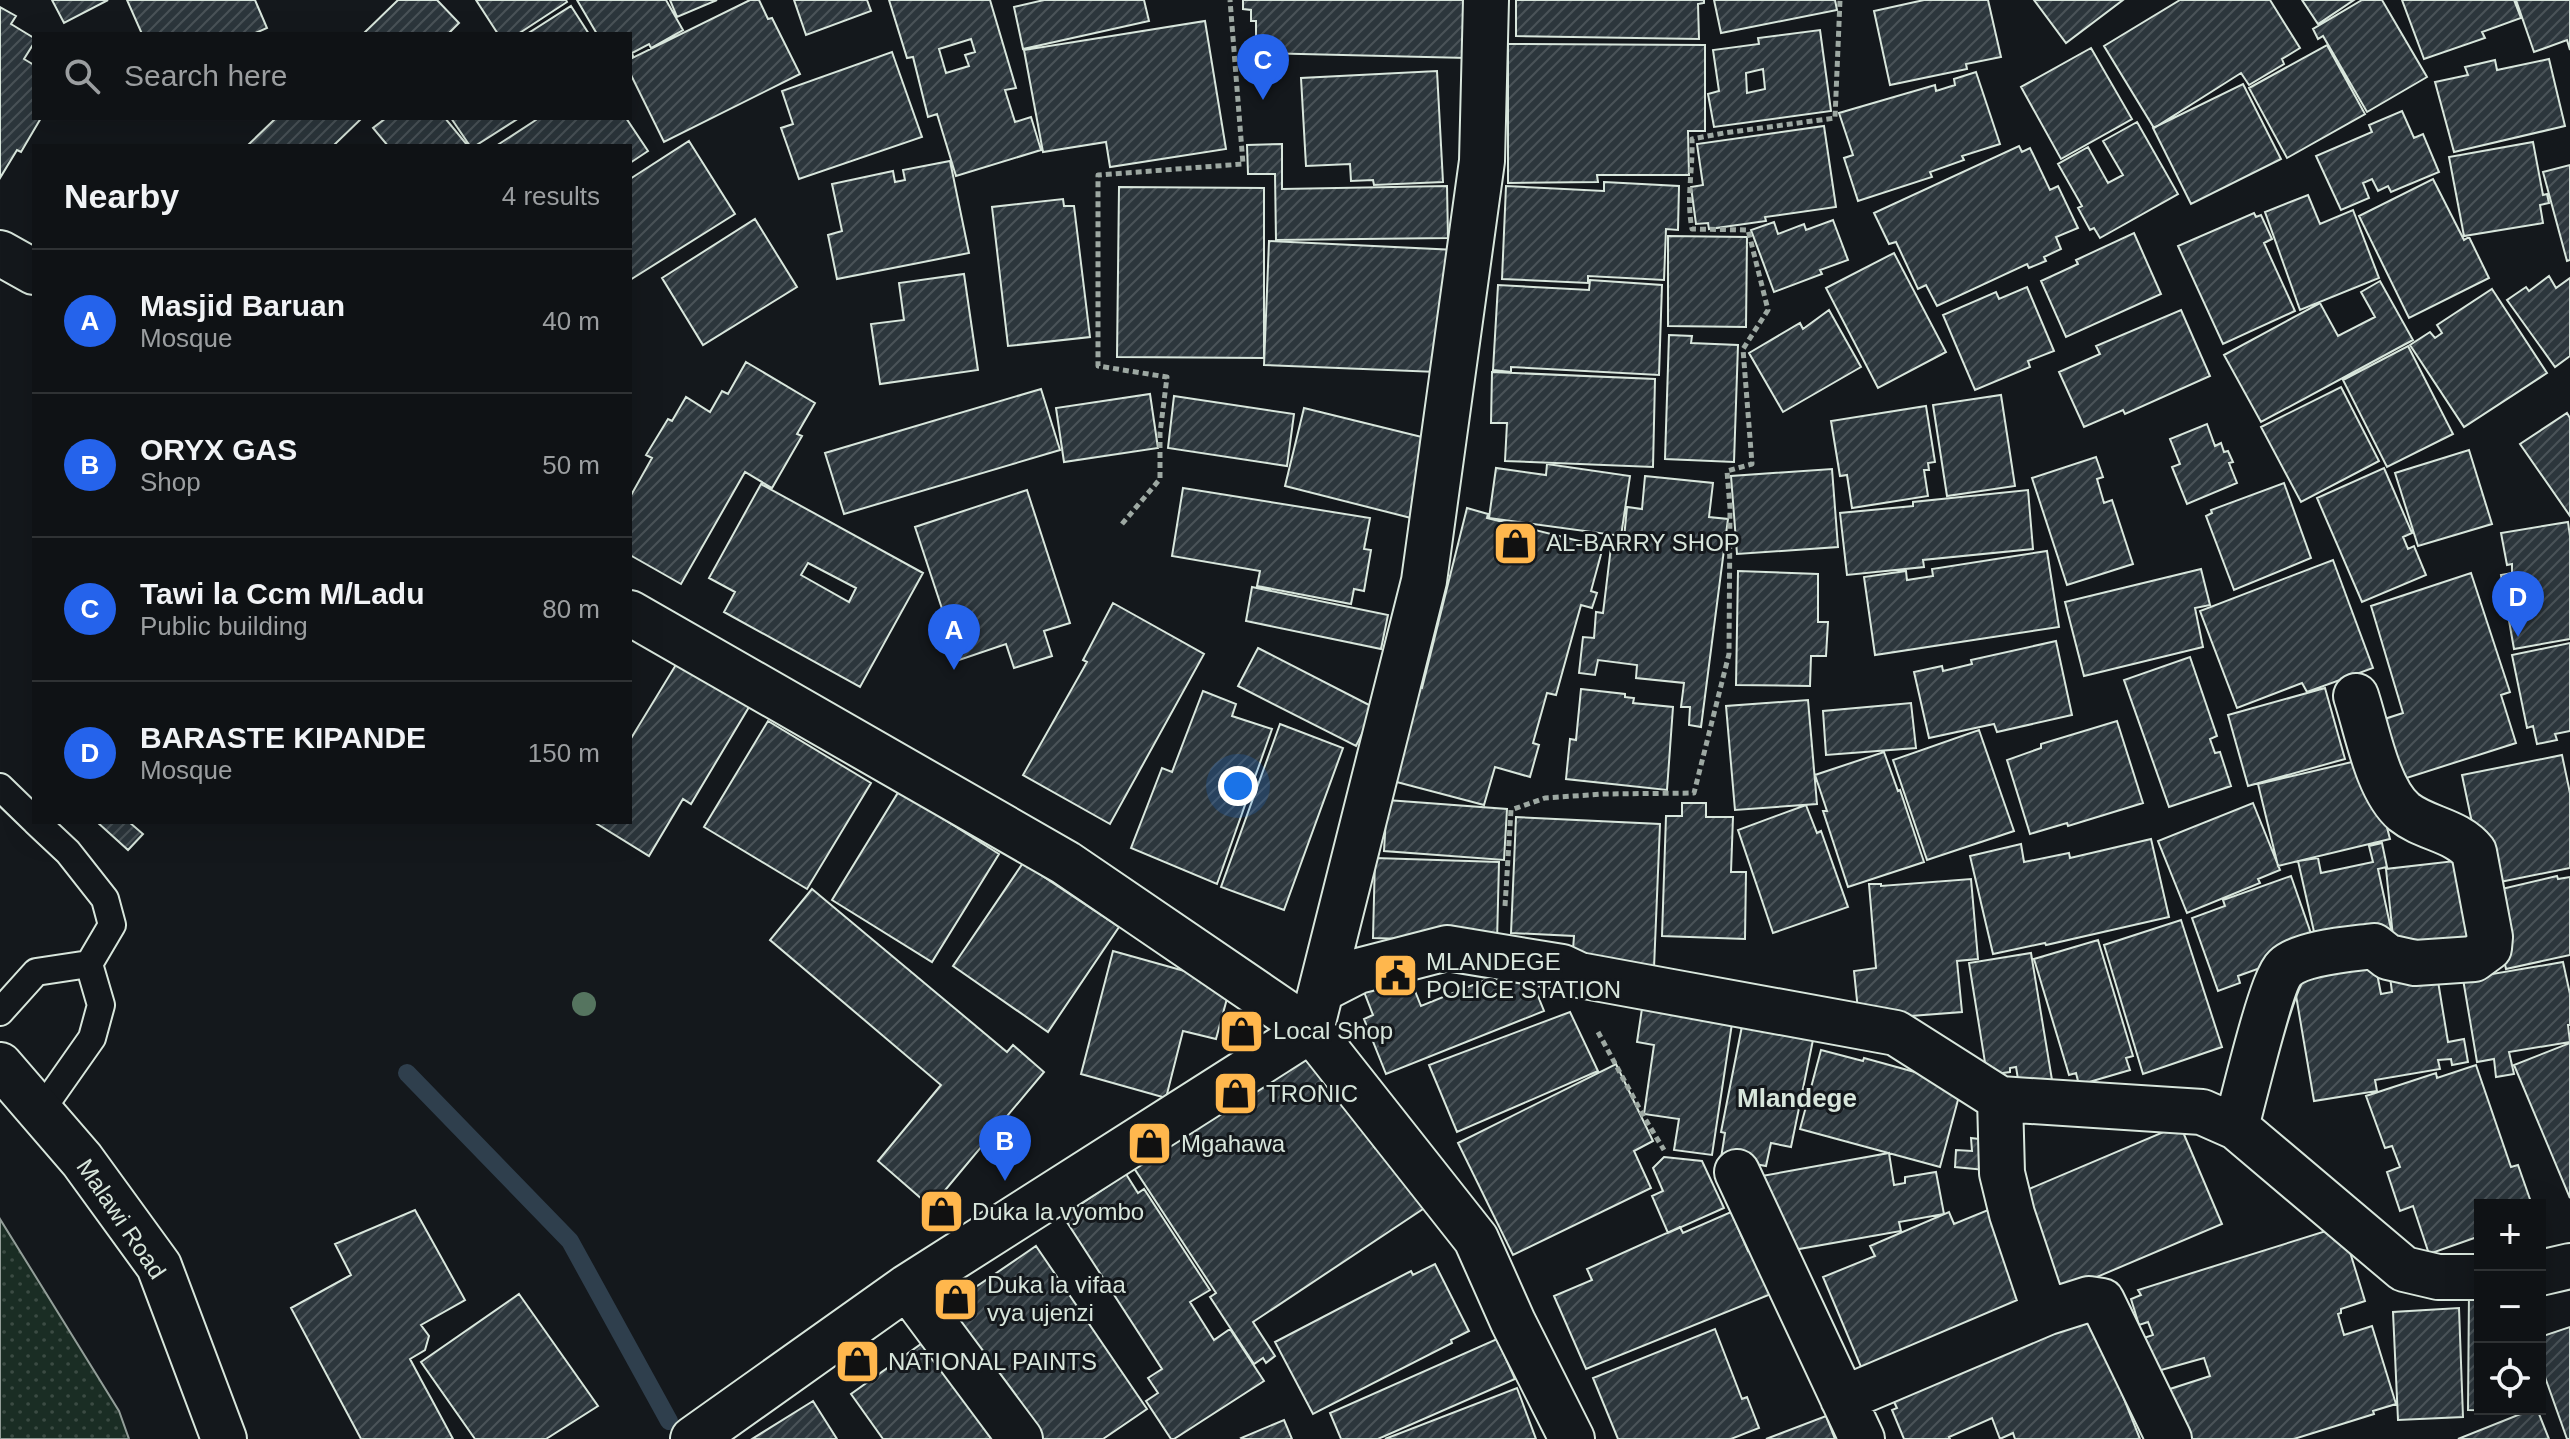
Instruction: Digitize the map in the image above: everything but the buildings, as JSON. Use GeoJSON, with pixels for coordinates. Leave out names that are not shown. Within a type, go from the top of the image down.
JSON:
{"type":"FeatureCollection","features":[{"type":"Feature","properties":{"kind":"street"},"geometry":{"type":"LineString","coordinates":[[1316,1010],[1424,581],[1482,161],[1486,0]]}},
{"type":"Feature","properties":{"kind":"street"},"geometry":{"type":"LineString","coordinates":[[0,253],[32,271]]}},
{"type":"Feature","properties":{"kind":"street"},"geometry":{"type":"LineString","coordinates":[[632,614],[1316,1010],[1476,1239],[1513,1322],[1572,1439]]}},
{"type":"Feature","properties":{"kind":"street"},"geometry":{"type":"LineString","coordinates":[[2236,1127],[2273,994],[2285,968],[2330,952],[2374,946],[2388,957],[2415,963],[2474,959],[2489,948],[2490,937],[2474,852],[2467,843],[2404,812],[2387,789],[2356,696]]}},
{"type":"Feature","properties":{"kind":"street"},"geometry":{"type":"LineString","coordinates":[[693,1439],[907,1287],[1316,1010],[1358,971],[1447,948],[1562,967],[1579,975],[1896,1033],[2000,1099],[2202,1112],[2236,1127],[2404,1269],[2438,1277],[2474,1277]]}},
{"type":"Feature","properties":{"kind":"street","name":"Malawi Road"},"geometry":{"type":"LineString","coordinates":[[0,1065],[82,1160],[159,1266],[224,1439]]}},
{"type":"Feature","properties":{"kind":"street"},"geometry":{"type":"LineString","coordinates":[[2000,1099],[2002,1173],[2012,1214],[2043,1306],[2048,1312]]}},
{"type":"Feature","properties":{"kind":"street"},"geometry":{"type":"LineString","coordinates":[[1737,1172],[1862,1439]]}},
{"type":"Feature","properties":{"kind":"street"},"geometry":{"type":"LineString","coordinates":[[2546,1272],[2570,1266]]}},
{"type":"Feature","properties":{"kind":"street"},"geometry":{"type":"LineString","coordinates":[[907,1287],[1020,1439]]}},
{"type":"Feature","properties":{"kind":"street"},"geometry":{"type":"LineString","coordinates":[[1843,1399],[2048,1312],[2089,1299],[2102,1301],[2169,1439]]}},
{"type":"Feature","properties":{"kind":"lane"},"geometry":{"type":"LineString","coordinates":[[0,787],[32,818]]}},
{"type":"Feature","properties":{"kind":"lane"},"geometry":{"type":"LineString","coordinates":[[38,824],[68,852],[105,899],[112,925],[89,964],[101,1005],[92,1038],[40,1112]]}},
{"type":"Feature","properties":{"kind":"lane"},"geometry":{"type":"LineString","coordinates":[[0,1012],[36,972],[89,964]]}},
{"type":"Feature","properties":{"kind":"path"},"geometry":{"type":"LineString","coordinates":[[1122,524],[1160,479],[1160,433],[1167,377],[1098,366],[1098,175],[1243,164],[1230,0]]}},
{"type":"Feature","properties":{"kind":"path"},"geometry":{"type":"LineString","coordinates":[[1504,911],[1511,810],[1545,798],[1694,793],[1729,654],[1730,508],[1727,471],[1752,464],[1743,349],[1768,310],[1748,230],[1692,229],[1687,205],[1693,169],[1692,139],[1835,118],[1840,0]]}},
{"type":"Feature","properties":{"kind":"path"},"geometry":{"type":"LineString","coordinates":[[1562,967],[1664,1150]]}},
{"type":"Feature","properties":{"kind":"green space"},"geometry":{"type":"Polygon","coordinates":[[[0,1219],[119,1411],[129,1439],[0,1439],[0,1219]]]}},
{"type":"Feature","properties":{"kind":"waterway"},"geometry":{"type":"LineString","coordinates":[[407,1073],[570,1241],[669,1421]]}},
{"type":"Feature","properties":{"kind":"place","name":"Tawi la Ccm M/Ladu"},"geometry":{"type":"Point","coordinates":[1263,100]}},
{"type":"Feature","properties":{"kind":"place","name":"AL-BARRY SHOP"},"geometry":{"type":"Point","coordinates":[1515,543]}},
{"type":"Feature","properties":{"kind":"place","name":"BARASTE KIPANDE"},"geometry":{"type":"Point","coordinates":[2518,637]}},
{"type":"Feature","properties":{"kind":"place","name":"Masjid Baruan"},"geometry":{"type":"Point","coordinates":[954,670]}},
{"type":"Feature","properties":{"kind":"place","name":"MLANDEGE POLICE STATION"},"geometry":{"type":"Point","coordinates":[1395,976]}},
{"type":"Feature","properties":{"kind":"place","name":"Local Shop"},"geometry":{"type":"Point","coordinates":[1242,1031]}},
{"type":"Feature","properties":{"kind":"place","name":"TRONIC"},"geometry":{"type":"Point","coordinates":[1235,1094]}},
{"type":"Feature","properties":{"kind":"place","name":"Mgahawa"},"geometry":{"type":"Point","coordinates":[1150,1144]}},
{"type":"Feature","properties":{"kind":"place","name":"ORYX GAS"},"geometry":{"type":"Point","coordinates":[1005,1181]}},
{"type":"Feature","properties":{"kind":"place","name":"Duka la vyombo"},"geometry":{"type":"Point","coordinates":[941,1212]}},
{"type":"Feature","properties":{"kind":"place","name":"Duka la vifaa vya ujenzi"},"geometry":{"type":"Point","coordinates":[956,1299]}},
{"type":"Feature","properties":{"kind":"place","name":"NATIONAL PAINTS"},"geometry":{"type":"Point","coordinates":[857,1362]}},
{"type":"Feature","properties":{"kind":"district","name":"Mlandege"},"geometry":{"type":"Point","coordinates":[1797,1098]}}]}
